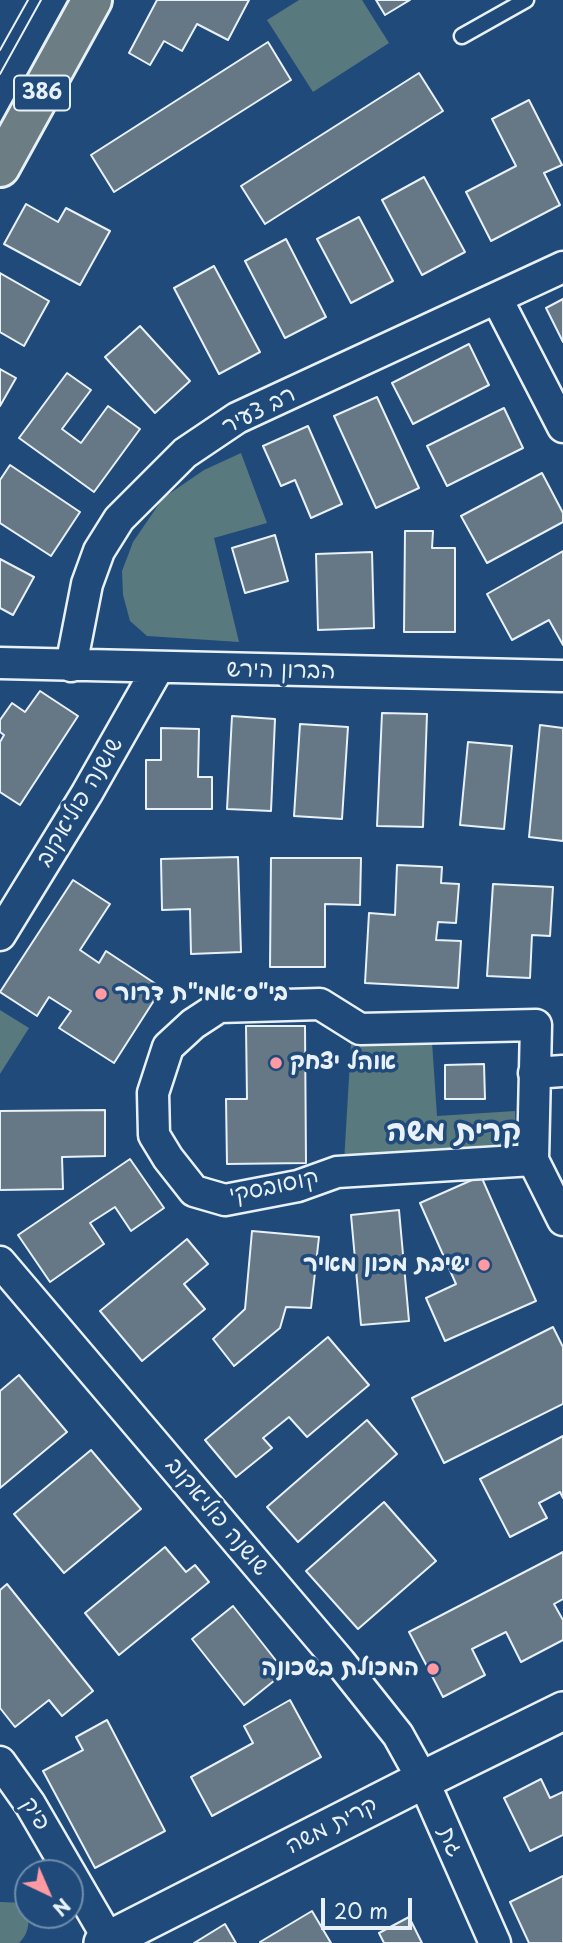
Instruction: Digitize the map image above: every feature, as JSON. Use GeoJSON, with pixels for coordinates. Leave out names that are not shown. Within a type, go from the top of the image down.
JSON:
{"type":"FeatureCollection","features":[{"type":"Feature","properties":{"kind":"main road","name":"386"},"geometry":{"type":"LineString","coordinates":[[0,167],[92,0]]}},
{"type":"Feature","properties":{"kind":"street","name":"רב צעיר"},"geometry":{"type":"LineString","coordinates":[[71,666],[87,584],[99,551],[119,519],[185,453],[237,418],[563,267]]}},
{"type":"Feature","properties":{"kind":"street"},"geometry":{"type":"LineString","coordinates":[[497,299],[563,427]]}},
{"type":"Feature","properties":{"kind":"street","name":"הברון הירש"},"geometry":{"type":"LineString","coordinates":[[0,663],[563,676]]}},
{"type":"Feature","properties":{"kind":"street","name":"שושנה פוליאקוב"},"geometry":{"type":"LineString","coordinates":[[0,935],[87,793],[158,668]]}},
{"type":"Feature","properties":{"kind":"street","name":"קוסובסקי"},"geometry":{"type":"LineString","coordinates":[[320,1004],[360,1029],[536,1025],[549,1072],[533,1160],[337,1172],[298,1186],[225,1200],[194,1191],[168,1158],[154,1135],[153,1093],[168,1047],[192,1024],[219,1007],[320,1004]]}},
{"type":"Feature","properties":{"kind":"street"},"geometry":{"type":"LineString","coordinates":[[533,1160],[563,1220]]}},
{"type":"Feature","properties":{"kind":"street","name":"שושנה פוליאקוב"},"geometry":{"type":"LineString","coordinates":[[0,1262],[340,1662],[398,1735],[423,1780]]}},
{"type":"Feature","properties":{"kind":"street","name":"קרית משה"},"geometry":{"type":"LineString","coordinates":[[106,1941],[563,1712]]}},
{"type":"Feature","properties":{"kind":"street","name":"פיק"},"geometry":{"type":"LineString","coordinates":[[0,1762],[30,1804],[106,1941]]}},
{"type":"Feature","properties":{"kind":"street","name":"גת"},"geometry":{"type":"LineString","coordinates":[[423,1780],[495,1943]]}},
{"type":"Feature","properties":{"kind":"lane"},"geometry":{"type":"LineString","coordinates":[[463,36],[526,0]]}},
{"type":"Feature","properties":{"kind":"green space"},"geometry":{"type":"Polygon","coordinates":[[[299,0],[362,0],[389,43],[313,92],[267,20],[299,0]]]}},
{"type":"Feature","properties":{"kind":"green space"},"geometry":{"type":"Polygon","coordinates":[[[241,453],[267,523],[214,538],[239,642],[147,636],[130,621],[123,595],[122,571],[133,542],[163,498],[204,470],[241,453]]]}},
{"type":"Feature","properties":{"kind":"green space"},"geometry":{"type":"Polygon","coordinates":[[[0,1010],[29,1028],[0,1074],[0,1010]]]}},
{"type":"Feature","properties":{"kind":"green space"},"geometry":{"type":"Polygon","coordinates":[[[432,1042],[437,1116],[515,1111],[516,1148],[344,1162],[351,1044],[432,1042]]]}},
{"type":"Feature","properties":{"kind":"green space"},"geometry":{"type":"Polygon","coordinates":[[[0,1902],[14,1902],[14,1929],[28,1929],[19,1943],[0,1943],[0,1902]]]}},
{"type":"Feature","properties":{"kind":"building"},"geometry":{"type":"Polygon","coordinates":[[[157,0],[249,0],[228,40],[197,24],[182,51],[164,41],[150,65],[129,53],[157,0]]]}},
{"type":"Feature","properties":{"kind":"building"},"geometry":{"type":"Polygon","coordinates":[[[376,0],[410,0],[385,15],[376,0]]]}},
{"type":"Feature","properties":{"kind":"building"},"geometry":{"type":"Polygon","coordinates":[[[268,42],[291,80],[114,192],[91,155],[268,42]]]}},
{"type":"Feature","properties":{"kind":"building"},"geometry":{"type":"Polygon","coordinates":[[[419,73],[443,111],[265,224],[241,186],[419,73]]]}},
{"type":"Feature","properties":{"kind":"building"},"geometry":{"type":"Polygon","coordinates":[[[529,100],[562,165],[544,173],[560,205],[491,241],[466,192],[516,166],[492,119],[529,100]]]}},
{"type":"Feature","properties":{"kind":"building"},"geometry":{"type":"Polygon","coordinates":[[[424,177],[465,252],[422,275],[382,200],[424,177]]]}},
{"type":"Feature","properties":{"kind":"building"},"geometry":{"type":"Polygon","coordinates":[[[26,204],[58,222],[66,208],[110,231],[80,285],[4,244],[26,204]]]}},
{"type":"Feature","properties":{"kind":"building"},"geometry":{"type":"Polygon","coordinates":[[[359,217],[393,281],[351,303],[317,239],[359,217]]]}},
{"type":"Feature","properties":{"kind":"building"},"geometry":{"type":"Polygon","coordinates":[[[286,239],[326,317],[285,338],[245,261],[286,239]]]}},
{"type":"Feature","properties":{"kind":"building"},"geometry":{"type":"Polygon","coordinates":[[[214,266],[260,352],[219,374],[174,288],[214,266]]]}},
{"type":"Feature","properties":{"kind":"building"},"geometry":{"type":"Polygon","coordinates":[[[0,273],[49,301],[24,346],[0,332],[0,273]]]}},
{"type":"Feature","properties":{"kind":"building"},"geometry":{"type":"Polygon","coordinates":[[[563,299],[563,342],[546,308],[563,299]]]}},
{"type":"Feature","properties":{"kind":"building"},"geometry":{"type":"Polygon","coordinates":[[[140,326],[190,381],[155,413],[105,357],[140,326]]]}},
{"type":"Feature","properties":{"kind":"building"},"geometry":{"type":"Polygon","coordinates":[[[469,344],[489,385],[413,424],[392,383],[469,344]]]}},
{"type":"Feature","properties":{"kind":"building"},"geometry":{"type":"Polygon","coordinates":[[[0,369],[16,378],[0,406],[0,369]]]}},
{"type":"Feature","properties":{"kind":"building"},"geometry":{"type":"Polygon","coordinates":[[[67,373],[91,390],[62,429],[81,443],[108,406],[140,429],[94,492],[19,438],[67,373]]]}},
{"type":"Feature","properties":{"kind":"building"},"geometry":{"type":"Polygon","coordinates":[[[377,397],[419,488],[376,508],[334,416],[377,397]]]}},
{"type":"Feature","properties":{"kind":"building"},"geometry":{"type":"Polygon","coordinates":[[[504,408],[523,448],[447,486],[427,446],[504,408]]]}},
{"type":"Feature","properties":{"kind":"building"},"geometry":{"type":"Polygon","coordinates":[[[308,426],[342,504],[311,518],[295,480],[281,486],[263,446],[308,426]]]}},
{"type":"Feature","properties":{"kind":"building"},"geometry":{"type":"Polygon","coordinates":[[[10,465],[80,512],[51,556],[0,523],[0,480],[10,465]]]}},
{"type":"Feature","properties":{"kind":"building"},"geometry":{"type":"Polygon","coordinates":[[[542,473],[563,513],[563,522],[487,563],[461,516],[542,473]]]}},
{"type":"Feature","properties":{"kind":"building"},"geometry":{"type":"Polygon","coordinates":[[[405,531],[433,531],[432,548],[455,548],[455,632],[404,632],[405,531]]]}},
{"type":"Feature","properties":{"kind":"building"},"geometry":{"type":"Polygon","coordinates":[[[275,535],[288,581],[245,593],[232,548],[275,535]]]}},
{"type":"Feature","properties":{"kind":"building"},"geometry":{"type":"Polygon","coordinates":[[[563,551],[563,645],[549,620],[512,640],[487,594],[563,551]]]}},
{"type":"Feature","properties":{"kind":"building"},"geometry":{"type":"Polygon","coordinates":[[[372,552],[374,628],[318,630],[316,554],[372,552]]]}},
{"type":"Feature","properties":{"kind":"building"},"geometry":{"type":"Polygon","coordinates":[[[0,559],[34,577],[13,615],[0,608],[0,559]]]}},
{"type":"Feature","properties":{"kind":"building"},"geometry":{"type":"Polygon","coordinates":[[[40,691],[78,716],[20,805],[0,792],[0,742],[4,735],[0,732],[0,720],[12,703],[25,712],[40,691]]]}},
{"type":"Feature","properties":{"kind":"building"},"geometry":{"type":"Polygon","coordinates":[[[382,713],[427,714],[423,827],[377,826],[382,713]]]}},
{"type":"Feature","properties":{"kind":"building"},"geometry":{"type":"Polygon","coordinates":[[[232,716],[275,719],[271,811],[227,809],[232,716]]]}},
{"type":"Feature","properties":{"kind":"building"},"geometry":{"type":"Polygon","coordinates":[[[300,724],[348,727],[342,819],[294,816],[300,724]]]}},
{"type":"Feature","properties":{"kind":"building"},"geometry":{"type":"Polygon","coordinates":[[[540,725],[563,728],[563,841],[529,837],[540,725]]]}},
{"type":"Feature","properties":{"kind":"building"},"geometry":{"type":"Polygon","coordinates":[[[161,728],[199,729],[198,777],[212,777],[212,809],[146,809],[146,760],[161,760],[161,728]]]}},
{"type":"Feature","properties":{"kind":"building"},"geometry":{"type":"Polygon","coordinates":[[[468,742],[512,746],[504,829],[460,825],[468,742]]]}},
{"type":"Feature","properties":{"kind":"building"},"geometry":{"type":"Polygon","coordinates":[[[238,857],[241,952],[191,954],[190,909],[162,910],[161,859],[238,857]]]}},
{"type":"Feature","properties":{"kind":"building"},"geometry":{"type":"Polygon","coordinates":[[[271,858],[361,858],[360,905],[325,904],[325,967],[270,967],[271,858]]]}},
{"type":"Feature","properties":{"kind":"building"},"geometry":{"type":"Polygon","coordinates":[[[397,865],[442,867],[441,883],[459,884],[456,923],[438,922],[436,940],[461,941],[458,988],[365,983],[369,913],[395,915],[397,865]]]}},
{"type":"Feature","properties":{"kind":"building"},"geometry":{"type":"Polygon","coordinates":[[[73,880],[110,904],[80,950],[99,963],[106,951],[162,988],[114,1063],[59,1028],[71,1011],[49,997],[37,1016],[0,992],[73,880]]]}},
{"type":"Feature","properties":{"kind":"building"},"geometry":{"type":"Polygon","coordinates":[[[493,884],[553,887],[550,936],[532,935],[530,978],[487,976],[493,884]]]}},
{"type":"Feature","properties":{"kind":"building","name":"אוהל יצחק"},"geometry":{"type":"Polygon","coordinates":[[[246,1026],[305,1026],[306,1163],[227,1164],[226,1099],[247,1099],[246,1026]]]}},
{"type":"Feature","properties":{"kind":"building"},"geometry":{"type":"Polygon","coordinates":[[[484,1064],[485,1099],[445,1099],[445,1065],[484,1064]]]}},
{"type":"Feature","properties":{"kind":"building"},"geometry":{"type":"Polygon","coordinates":[[[105,1110],[105,1156],[62,1157],[63,1189],[0,1190],[0,1111],[105,1110]]]}},
{"type":"Feature","properties":{"kind":"building"},"geometry":{"type":"Polygon","coordinates":[[[130,1159],[164,1208],[131,1231],[115,1207],[90,1223],[104,1244],[50,1282],[18,1235],[130,1159]]]}},
{"type":"Feature","properties":{"kind":"building","name":"ישיבת מכון מאיר"},"geometry":{"type":"Polygon","coordinates":[[[481,1176],[536,1301],[445,1341],[426,1298],[456,1284],[420,1203],[481,1176]]]}},
{"type":"Feature","properties":{"kind":"building"},"geometry":{"type":"Polygon","coordinates":[[[399,1210],[409,1321],[361,1325],[351,1215],[399,1210]]]}},
{"type":"Feature","properties":{"kind":"building"},"geometry":{"type":"Polygon","coordinates":[[[252,1231],[319,1237],[311,1308],[286,1307],[280,1328],[234,1366],[213,1339],[245,1309],[252,1231]]]}},
{"type":"Feature","properties":{"kind":"building"},"geometry":{"type":"Polygon","coordinates":[[[187,1239],[208,1264],[184,1284],[205,1309],[142,1361],[100,1311],[187,1239]]]}},
{"type":"Feature","properties":{"kind":"building"},"geometry":{"type":"Polygon","coordinates":[[[553,1327],[563,1347],[563,1404],[444,1463],[412,1398],[553,1327]]]}},
{"type":"Feature","properties":{"kind":"building"},"geometry":{"type":"Polygon","coordinates":[[[328,1337],[369,1385],[307,1437],[289,1417],[263,1438],[272,1448],[236,1477],[205,1440],[328,1337]]]}},
{"type":"Feature","properties":{"kind":"building"},"geometry":{"type":"Polygon","coordinates":[[[19,1375],[67,1432],[0,1488],[0,1391],[19,1375]]]}},
{"type":"Feature","properties":{"kind":"building"},"geometry":{"type":"Polygon","coordinates":[[[367,1420],[397,1454],[298,1542],[267,1507],[367,1420]]]}},
{"type":"Feature","properties":{"kind":"building"},"geometry":{"type":"Polygon","coordinates":[[[563,1436],[563,1498],[560,1492],[539,1503],[547,1518],[510,1537],[480,1479],[563,1436]]]}},
{"type":"Feature","properties":{"kind":"building"},"geometry":{"type":"Polygon","coordinates":[[[91,1450],[141,1509],[64,1573],[14,1514],[91,1450]]]}},
{"type":"Feature","properties":{"kind":"building"},"geometry":{"type":"Polygon","coordinates":[[[384,1502],[436,1561],[358,1629],[306,1571],[384,1502]]]}},
{"type":"Feature","properties":{"kind":"building"},"geometry":{"type":"Polygon","coordinates":[[[165,1547],[186,1572],[195,1565],[209,1582],[119,1655],[85,1613],[165,1547]]]}},
{"type":"Feature","properties":{"kind":"building"},"geometry":{"type":"Polygon","coordinates":[[[563,1552],[563,1599],[554,1604],[563,1620],[563,1640],[521,1662],[506,1632],[472,1649],[485,1675],[443,1697],[409,1632],[563,1552]]]}},
{"type":"Feature","properties":{"kind":"building"},"geometry":{"type":"Polygon","coordinates":[[[7,1584],[93,1691],[62,1716],[49,1700],[15,1727],[0,1708],[0,1590],[7,1584]]]}},
{"type":"Feature","properties":{"kind":"building"},"geometry":{"type":"Polygon","coordinates":[[[233,1606],[285,1672],[244,1705],[192,1639],[233,1606]]]}},
{"type":"Feature","properties":{"kind":"building"},"geometry":{"type":"Polygon","coordinates":[[[290,1700],[321,1757],[212,1816],[191,1777],[253,1743],[244,1726],[290,1700]]]}},
{"type":"Feature","properties":{"kind":"building"},"geometry":{"type":"Polygon","coordinates":[[[107,1720],[165,1831],[95,1868],[43,1771],[83,1750],[76,1737],[107,1720]]]}},
{"type":"Feature","properties":{"kind":"building"},"geometry":{"type":"Polygon","coordinates":[[[541,1779],[550,1798],[563,1792],[563,1835],[530,1851],[504,1798],[541,1779]]]}},
{"type":"Feature","properties":{"kind":"building"},"geometry":{"type":"Polygon","coordinates":[[[563,1876],[563,1943],[529,1943],[510,1902],[563,1876]]]}},
{"type":"Feature","properties":{"kind":"building"},"geometry":{"type":"Polygon","coordinates":[[[312,1911],[331,1943],[260,1943],[260,1942],[312,1911]]]}},
{"type":"Feature","properties":{"kind":"building"},"geometry":{"type":"Polygon","coordinates":[[[409,1917],[422,1943],[384,1943],[379,1933],[409,1917]]]}},
{"type":"Feature","properties":{"kind":"building"},"geometry":{"type":"Polygon","coordinates":[[[225,1924],[236,1943],[194,1943],[225,1924]]]}},
{"type":"Feature","properties":{"kind":"tram line"},"geometry":{"type":"LineString","coordinates":[[0,50],[28,0]]}},
{"type":"Feature","properties":{"kind":"tram line"},"geometry":{"type":"LineString","coordinates":[[0,74],[41,0]]}},
{"type":"Feature","properties":{"kind":"place","name":"בי\"ס אמי\"ת דרור"},"geometry":{"type":"Point","coordinates":[101,994]}},
{"type":"Feature","properties":{"kind":"place","name":"אוהל יצחק"},"geometry":{"type":"Point","coordinates":[276,1063]}},
{"type":"Feature","properties":{"kind":"place","name":"ישיבת מכון מאיר"},"geometry":{"type":"Point","coordinates":[484,1265]}},
{"type":"Feature","properties":{"kind":"place","name":"המכולת בשכונה"},"geometry":{"type":"Point","coordinates":[433,1669]}},
{"type":"Feature","properties":{"kind":"district","name":"קרית משה"},"geometry":{"type":"Point","coordinates":[454,1133]}}]}
